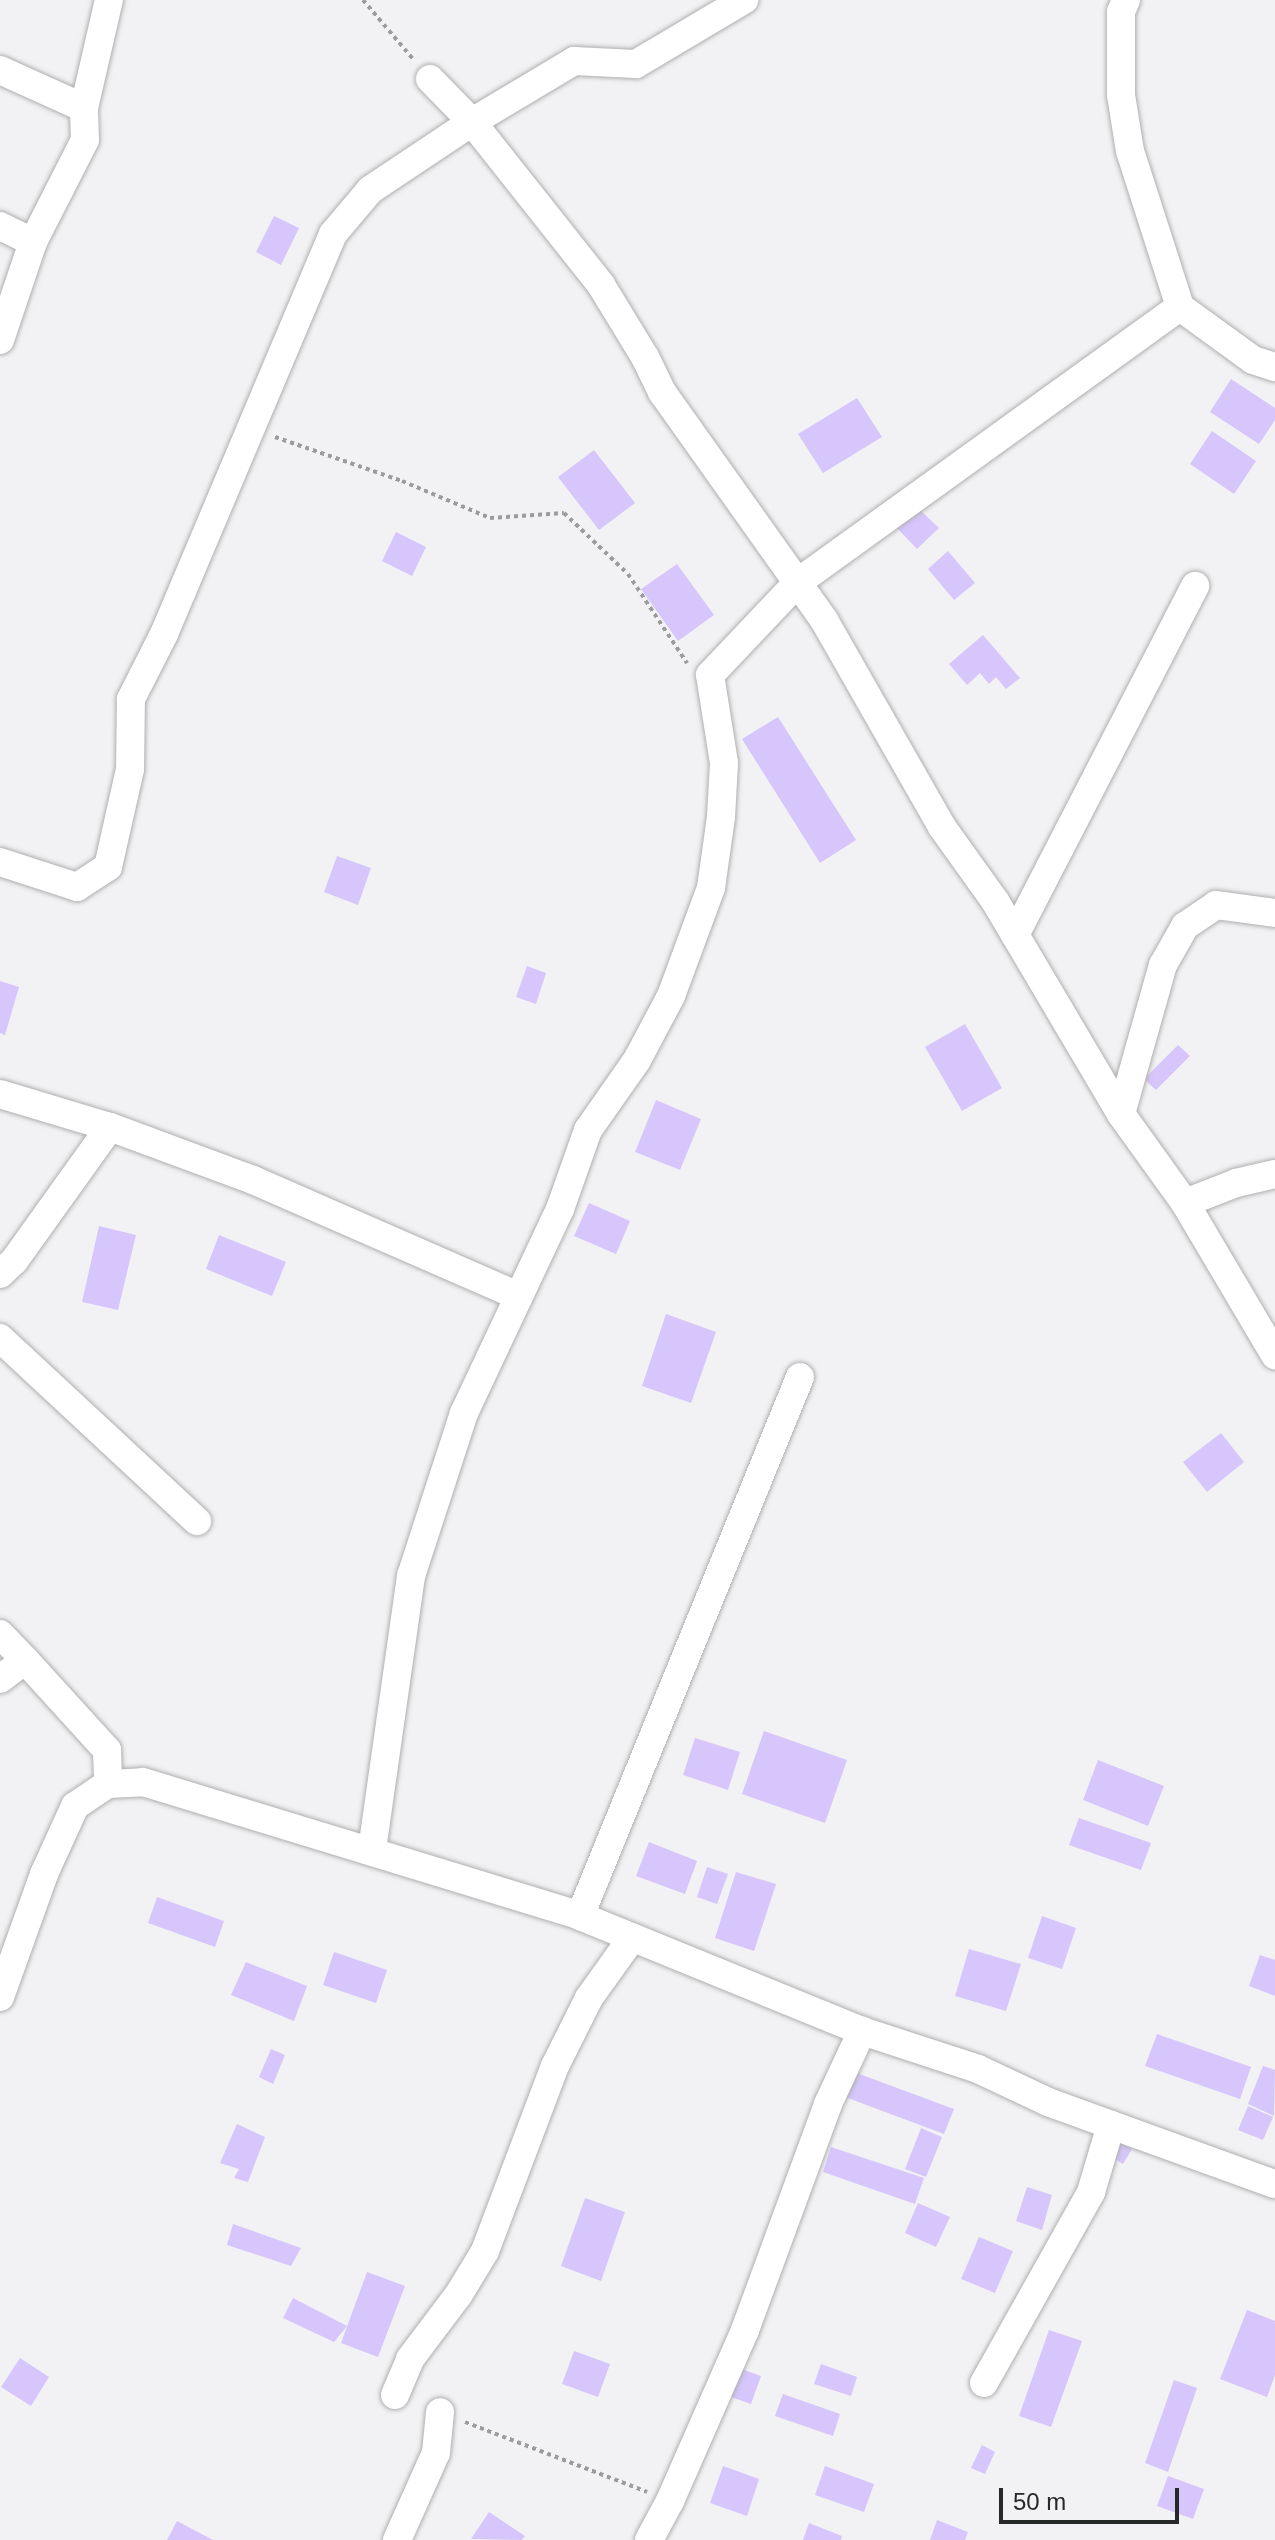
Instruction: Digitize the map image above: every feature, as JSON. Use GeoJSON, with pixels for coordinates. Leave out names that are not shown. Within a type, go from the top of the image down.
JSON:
{"type":"FeatureCollection","features":[{"type":"Feature","properties":{"kind":"street"},"geometry":{"type":"LineString","coordinates":[[0,340],[33,242],[85,140],[84,108],[109,0]]}},
{"type":"Feature","properties":{"kind":"street"},"geometry":{"type":"LineString","coordinates":[[0,862],[77,887],[108,867],[130,769],[131,699],[164,634],[333,234],[370,190],[472,122],[574,61],[636,64],[744,0]]}},
{"type":"Feature","properties":{"kind":"street"},"geometry":{"type":"LineString","coordinates":[[1126,0],[1121,12],[1121,95],[1130,151],[1180,307],[1253,360],[1275,367]]}},
{"type":"Feature","properties":{"kind":"street"},"geometry":{"type":"LineString","coordinates":[[0,70],[84,108]]}},
{"type":"Feature","properties":{"kind":"street"},"geometry":{"type":"LineString","coordinates":[[430,79],[472,122],[601,285],[645,357],[662,392],[838,643],[942,827],[1015,935],[1121,1114],[1266,1325],[1275,1355]]}},
{"type":"Feature","properties":{"kind":"street"},"geometry":{"type":"LineString","coordinates":[[0,226],[33,242]]}},
{"type":"Feature","properties":{"kind":"street"},"geometry":{"type":"LineString","coordinates":[[372,1850],[411,1576],[464,1413],[560,1209],[588,1130],[637,1060],[671,996],[711,888],[724,763],[710,675],[797,583],[1180,307]]}},
{"type":"Feature","properties":{"kind":"street"},"geometry":{"type":"LineString","coordinates":[[1015,935],[1195,586]]}},
{"type":"Feature","properties":{"kind":"street"},"geometry":{"type":"LineString","coordinates":[[1121,1114],[1163,965],[1185,926],[1216,905],[1275,913]]}},
{"type":"Feature","properties":{"kind":"street"},"geometry":{"type":"LineString","coordinates":[[0,1094],[110,1127],[253,1180],[519,1296]]}},
{"type":"Feature","properties":{"kind":"street"},"geometry":{"type":"LineString","coordinates":[[0,1274],[14,1261],[110,1127]]}},
{"type":"Feature","properties":{"kind":"street"},"geometry":{"type":"LineString","coordinates":[[1185,1203],[1236,1183],[1275,1174]]}},
{"type":"Feature","properties":{"kind":"street"},"geometry":{"type":"LineString","coordinates":[[0,1338],[197,1521]]}},
{"type":"Feature","properties":{"kind":"street"},"geometry":{"type":"LineString","coordinates":[[580,1916],[800,1377]]}},
{"type":"Feature","properties":{"kind":"street"},"geometry":{"type":"LineString","coordinates":[[0,1634],[107,1750],[108,1784]]}},
{"type":"Feature","properties":{"kind":"street"},"geometry":{"type":"LineString","coordinates":[[0,1679],[25,1660]]}},
{"type":"Feature","properties":{"kind":"street"},"geometry":{"type":"LineString","coordinates":[[0,1997],[44,1874],[75,1806],[108,1784],[143,1782],[580,1916],[862,2031],[978,2069],[1048,2102],[1275,2184]]}},
{"type":"Feature","properties":{"kind":"street"},"geometry":{"type":"LineString","coordinates":[[395,2395],[410,2359],[459,2294],[485,2251],[555,2066],[589,1998],[632,1938]]}},
{"type":"Feature","properties":{"kind":"street"},"geometry":{"type":"LineString","coordinates":[[649,2540],[670,2501],[745,2330],[828,2104],[862,2031]]}},
{"type":"Feature","properties":{"kind":"street"},"geometry":{"type":"LineString","coordinates":[[984,2383],[1091,2192],[1111,2125]]}},
{"type":"Feature","properties":{"kind":"street"},"geometry":{"type":"LineString","coordinates":[[397,2540],[436,2453],[440,2412]]}},
{"type":"Feature","properties":{"kind":"path"},"geometry":{"type":"LineString","coordinates":[[363,0],[430,79]]}},
{"type":"Feature","properties":{"kind":"path"},"geometry":{"type":"LineString","coordinates":[[250,428],[402,481],[490,518],[564,513],[628,574],[689,666],[710,675]]}},
{"type":"Feature","properties":{"kind":"path"},"geometry":{"type":"LineString","coordinates":[[440,2412],[670,2501]]}},
{"type":"Feature","properties":{"kind":"building"},"geometry":{"type":"Polygon","coordinates":[[[274,216],[299,228],[281,265],[256,252],[274,216]]]}},
{"type":"Feature","properties":{"kind":"building"},"geometry":{"type":"Polygon","coordinates":[[[1231,379],[1275,408],[1275,420],[1259,444],[1210,412],[1231,379]]]}},
{"type":"Feature","properties":{"kind":"building"},"geometry":{"type":"Polygon","coordinates":[[[857,398],[882,437],[823,473],[798,434],[857,398]]]}},
{"type":"Feature","properties":{"kind":"building"},"geometry":{"type":"Polygon","coordinates":[[[1212,431],[1256,461],[1234,494],[1190,464],[1212,431]]]}},
{"type":"Feature","properties":{"kind":"building"},"geometry":{"type":"Polygon","coordinates":[[[594,450],[635,503],[599,530],[558,477],[594,450]]]}},
{"type":"Feature","properties":{"kind":"building"},"geometry":{"type":"Polygon","coordinates":[[[917,507],[939,528],[917,549],[896,527],[917,507]]]}},
{"type":"Feature","properties":{"kind":"building"},"geometry":{"type":"Polygon","coordinates":[[[396,532],[426,547],[412,576],[382,561],[396,532]]]}},
{"type":"Feature","properties":{"kind":"building"},"geometry":{"type":"Polygon","coordinates":[[[948,551],[975,583],[954,600],[928,569],[948,551]]]}},
{"type":"Feature","properties":{"kind":"building"},"geometry":{"type":"Polygon","coordinates":[[[677,564],[714,615],[678,641],[641,589],[677,564]]]}},
{"type":"Feature","properties":{"kind":"building"},"geometry":{"type":"Polygon","coordinates":[[[983,635],[1020,678],[1006,689],[996,677],[989,684],[980,673],[967,685],[949,664],[983,635]]]}},
{"type":"Feature","properties":{"kind":"building"},"geometry":{"type":"Polygon","coordinates":[[[778,717],[856,840],[820,863],[742,739],[778,717]]]}},
{"type":"Feature","properties":{"kind":"building"},"geometry":{"type":"Polygon","coordinates":[[[337,856],[371,868],[358,905],[324,892],[337,856]]]}},
{"type":"Feature","properties":{"kind":"building"},"geometry":{"type":"Polygon","coordinates":[[[527,966],[546,973],[536,1004],[516,997],[527,966]]]}},
{"type":"Feature","properties":{"kind":"building"},"geometry":{"type":"Polygon","coordinates":[[[0,981],[19,987],[5,1035],[0,1033],[0,981]]]}},
{"type":"Feature","properties":{"kind":"building"},"geometry":{"type":"Polygon","coordinates":[[[965,1024],[1002,1088],[962,1111],[925,1047],[965,1024]]]}},
{"type":"Feature","properties":{"kind":"building"},"geometry":{"type":"Polygon","coordinates":[[[1178,1045],[1190,1056],[1156,1090],[1144,1079],[1178,1045]]]}},
{"type":"Feature","properties":{"kind":"building"},"geometry":{"type":"Polygon","coordinates":[[[656,1100],[701,1119],[680,1170],[635,1152],[656,1100]]]}},
{"type":"Feature","properties":{"kind":"building"},"geometry":{"type":"Polygon","coordinates":[[[589,1203],[630,1221],[616,1254],[574,1236],[589,1203]]]}},
{"type":"Feature","properties":{"kind":"building"},"geometry":{"type":"Polygon","coordinates":[[[99,1226],[136,1235],[118,1310],[82,1302],[99,1226]]]}},
{"type":"Feature","properties":{"kind":"building"},"geometry":{"type":"Polygon","coordinates":[[[219,1235],[286,1262],[272,1296],[206,1269],[219,1235]]]}},
{"type":"Feature","properties":{"kind":"building"},"geometry":{"type":"Polygon","coordinates":[[[666,1314],[716,1332],[691,1403],[642,1386],[666,1314]]]}},
{"type":"Feature","properties":{"kind":"building"},"geometry":{"type":"Polygon","coordinates":[[[1221,1433],[1244,1462],[1207,1492],[1183,1462],[1221,1433]]]}},
{"type":"Feature","properties":{"kind":"building"},"geometry":{"type":"Polygon","coordinates":[[[764,1731],[847,1760],[825,1823],[742,1794],[764,1731]]]}},
{"type":"Feature","properties":{"kind":"building"},"geometry":{"type":"Polygon","coordinates":[[[695,1738],[740,1752],[728,1790],[683,1775],[695,1738]]]}},
{"type":"Feature","properties":{"kind":"building"},"geometry":{"type":"Polygon","coordinates":[[[1098,1760],[1164,1786],[1148,1826],[1083,1800],[1098,1760]]]}},
{"type":"Feature","properties":{"kind":"building"},"geometry":{"type":"Polygon","coordinates":[[[1079,1818],[1151,1843],[1141,1870],[1069,1845],[1079,1818]]]}},
{"type":"Feature","properties":{"kind":"building"},"geometry":{"type":"Polygon","coordinates":[[[649,1842],[697,1861],[685,1894],[636,1876],[649,1842]]]}},
{"type":"Feature","properties":{"kind":"building"},"geometry":{"type":"Polygon","coordinates":[[[707,1867],[728,1874],[717,1904],[697,1897],[707,1867]]]}},
{"type":"Feature","properties":{"kind":"building"},"geometry":{"type":"Polygon","coordinates":[[[736,1872],[776,1884],[754,1951],[715,1938],[736,1872]]]}},
{"type":"Feature","properties":{"kind":"building"},"geometry":{"type":"Polygon","coordinates":[[[157,1897],[224,1921],[215,1947],[148,1923],[157,1897]]]}},
{"type":"Feature","properties":{"kind":"building"},"geometry":{"type":"Polygon","coordinates":[[[1042,1916],[1076,1928],[1062,1969],[1028,1958],[1042,1916]]]}},
{"type":"Feature","properties":{"kind":"building"},"geometry":{"type":"Polygon","coordinates":[[[969,1949],[1021,1964],[1006,2011],[955,1996],[969,1949]]]}},
{"type":"Feature","properties":{"kind":"building"},"geometry":{"type":"Polygon","coordinates":[[[334,1952],[387,1970],[376,2003],[323,1985],[334,1952]]]}},
{"type":"Feature","properties":{"kind":"building"},"geometry":{"type":"Polygon","coordinates":[[[1260,1955],[1275,1960],[1275,1996],[1249,1986],[1260,1955]]]}},
{"type":"Feature","properties":{"kind":"building"},"geometry":{"type":"Polygon","coordinates":[[[246,1962],[307,1986],[294,2021],[231,1995],[246,1962]]]}},
{"type":"Feature","properties":{"kind":"building"},"geometry":{"type":"Polygon","coordinates":[[[1157,2034],[1251,2067],[1240,2099],[1145,2066],[1157,2034]]]}},
{"type":"Feature","properties":{"kind":"building"},"geometry":{"type":"Polygon","coordinates":[[[271,2049],[285,2055],[273,2084],[259,2077],[271,2049]]]}},
{"type":"Feature","properties":{"kind":"building"},"geometry":{"type":"Polygon","coordinates":[[[1263,2066],[1275,2070],[1274,2116],[1248,2104],[1263,2066]]]}},
{"type":"Feature","properties":{"kind":"building"},"geometry":{"type":"Polygon","coordinates":[[[854,2072],[954,2109],[944,2134],[845,2097],[854,2072]]]}},
{"type":"Feature","properties":{"kind":"building"},"geometry":{"type":"Polygon","coordinates":[[[1248,2106],[1273,2117],[1263,2140],[1238,2130],[1248,2106]]]}},
{"type":"Feature","properties":{"kind":"building"},"geometry":{"type":"Polygon","coordinates":[[[237,2124],[265,2137],[248,2182],[234,2178],[239,2169],[220,2163],[237,2124]]]}},
{"type":"Feature","properties":{"kind":"building"},"geometry":{"type":"Polygon","coordinates":[[[921,2128],[942,2137],[926,2177],[905,2169],[921,2128]]]}},
{"type":"Feature","properties":{"kind":"building"},"geometry":{"type":"Polygon","coordinates":[[[1118,2142],[1132,2149],[1123,2164],[1110,2156],[1118,2142]]]}},
{"type":"Feature","properties":{"kind":"building"},"geometry":{"type":"Polygon","coordinates":[[[831,2147],[924,2178],[915,2204],[823,2172],[831,2147]]]}},
{"type":"Feature","properties":{"kind":"building"},"geometry":{"type":"Polygon","coordinates":[[[1027,2187],[1052,2195],[1042,2230],[1016,2221],[1027,2187]]]}},
{"type":"Feature","properties":{"kind":"building"},"geometry":{"type":"Polygon","coordinates":[[[585,2198],[625,2212],[601,2281],[561,2266],[585,2198]]]}},
{"type":"Feature","properties":{"kind":"building"},"geometry":{"type":"Polygon","coordinates":[[[918,2203],[950,2217],[936,2247],[905,2233],[918,2203]]]}},
{"type":"Feature","properties":{"kind":"building"},"geometry":{"type":"Polygon","coordinates":[[[233,2224],[301,2248],[291,2266],[227,2245],[233,2224]]]}},
{"type":"Feature","properties":{"kind":"building"},"geometry":{"type":"Polygon","coordinates":[[[979,2237],[1013,2251],[995,2293],[961,2279],[979,2237]]]}},
{"type":"Feature","properties":{"kind":"building"},"geometry":{"type":"Polygon","coordinates":[[[367,2272],[405,2286],[378,2357],[341,2343],[367,2272]]]}},
{"type":"Feature","properties":{"kind":"building"},"geometry":{"type":"Polygon","coordinates":[[[293,2298],[347,2326],[334,2342],[283,2318],[293,2298]]]}},
{"type":"Feature","properties":{"kind":"building"},"geometry":{"type":"Polygon","coordinates":[[[1247,2310],[1275,2321],[1275,2375],[1267,2397],[1220,2379],[1247,2310]]]}},
{"type":"Feature","properties":{"kind":"building"},"geometry":{"type":"Polygon","coordinates":[[[1049,2330],[1082,2341],[1051,2427],[1019,2416],[1049,2330]]]}},
{"type":"Feature","properties":{"kind":"building"},"geometry":{"type":"Polygon","coordinates":[[[574,2351],[610,2364],[598,2397],[562,2384],[574,2351]]]}},
{"type":"Feature","properties":{"kind":"building"},"geometry":{"type":"Polygon","coordinates":[[[20,2358],[49,2377],[31,2406],[1,2387],[20,2358]]]}},
{"type":"Feature","properties":{"kind":"building"},"geometry":{"type":"Polygon","coordinates":[[[821,2364],[857,2377],[851,2396],[814,2384],[821,2364]]]}},
{"type":"Feature","properties":{"kind":"building"},"geometry":{"type":"Polygon","coordinates":[[[741,2369],[761,2376],[751,2404],[731,2397],[741,2369]]]}},
{"type":"Feature","properties":{"kind":"building"},"geometry":{"type":"Polygon","coordinates":[[[1174,2380],[1197,2388],[1168,2472],[1145,2463],[1174,2380]]]}},
{"type":"Feature","properties":{"kind":"building"},"geometry":{"type":"Polygon","coordinates":[[[783,2394],[840,2414],[833,2436],[775,2416],[783,2394]]]}},
{"type":"Feature","properties":{"kind":"building"},"geometry":{"type":"Polygon","coordinates":[[[982,2445],[995,2452],[985,2474],[971,2468],[982,2445]]]}},
{"type":"Feature","properties":{"kind":"building"},"geometry":{"type":"Polygon","coordinates":[[[723,2466],[759,2479],[747,2516],[710,2503],[723,2466]]]}},
{"type":"Feature","properties":{"kind":"building"},"geometry":{"type":"Polygon","coordinates":[[[825,2466],[874,2484],[864,2512],[815,2495],[825,2466]]]}},
{"type":"Feature","properties":{"kind":"building"},"geometry":{"type":"Polygon","coordinates":[[[1168,2476],[1204,2489],[1193,2519],[1157,2506],[1168,2476]]]}},
{"type":"Feature","properties":{"kind":"building"},"geometry":{"type":"Polygon","coordinates":[[[489,2512],[525,2536],[522,2540],[471,2539],[489,2512]]]}},
{"type":"Feature","properties":{"kind":"building"},"geometry":{"type":"Polygon","coordinates":[[[937,2520],[968,2532],[965,2540],[930,2540],[937,2520]]]}},
{"type":"Feature","properties":{"kind":"building"},"geometry":{"type":"Polygon","coordinates":[[[177,2521],[213,2540],[167,2540],[177,2521]]]}},
{"type":"Feature","properties":{"kind":"building"},"geometry":{"type":"Polygon","coordinates":[[[809,2523],[842,2536],[841,2540],[803,2540],[809,2523]]]}}]}
